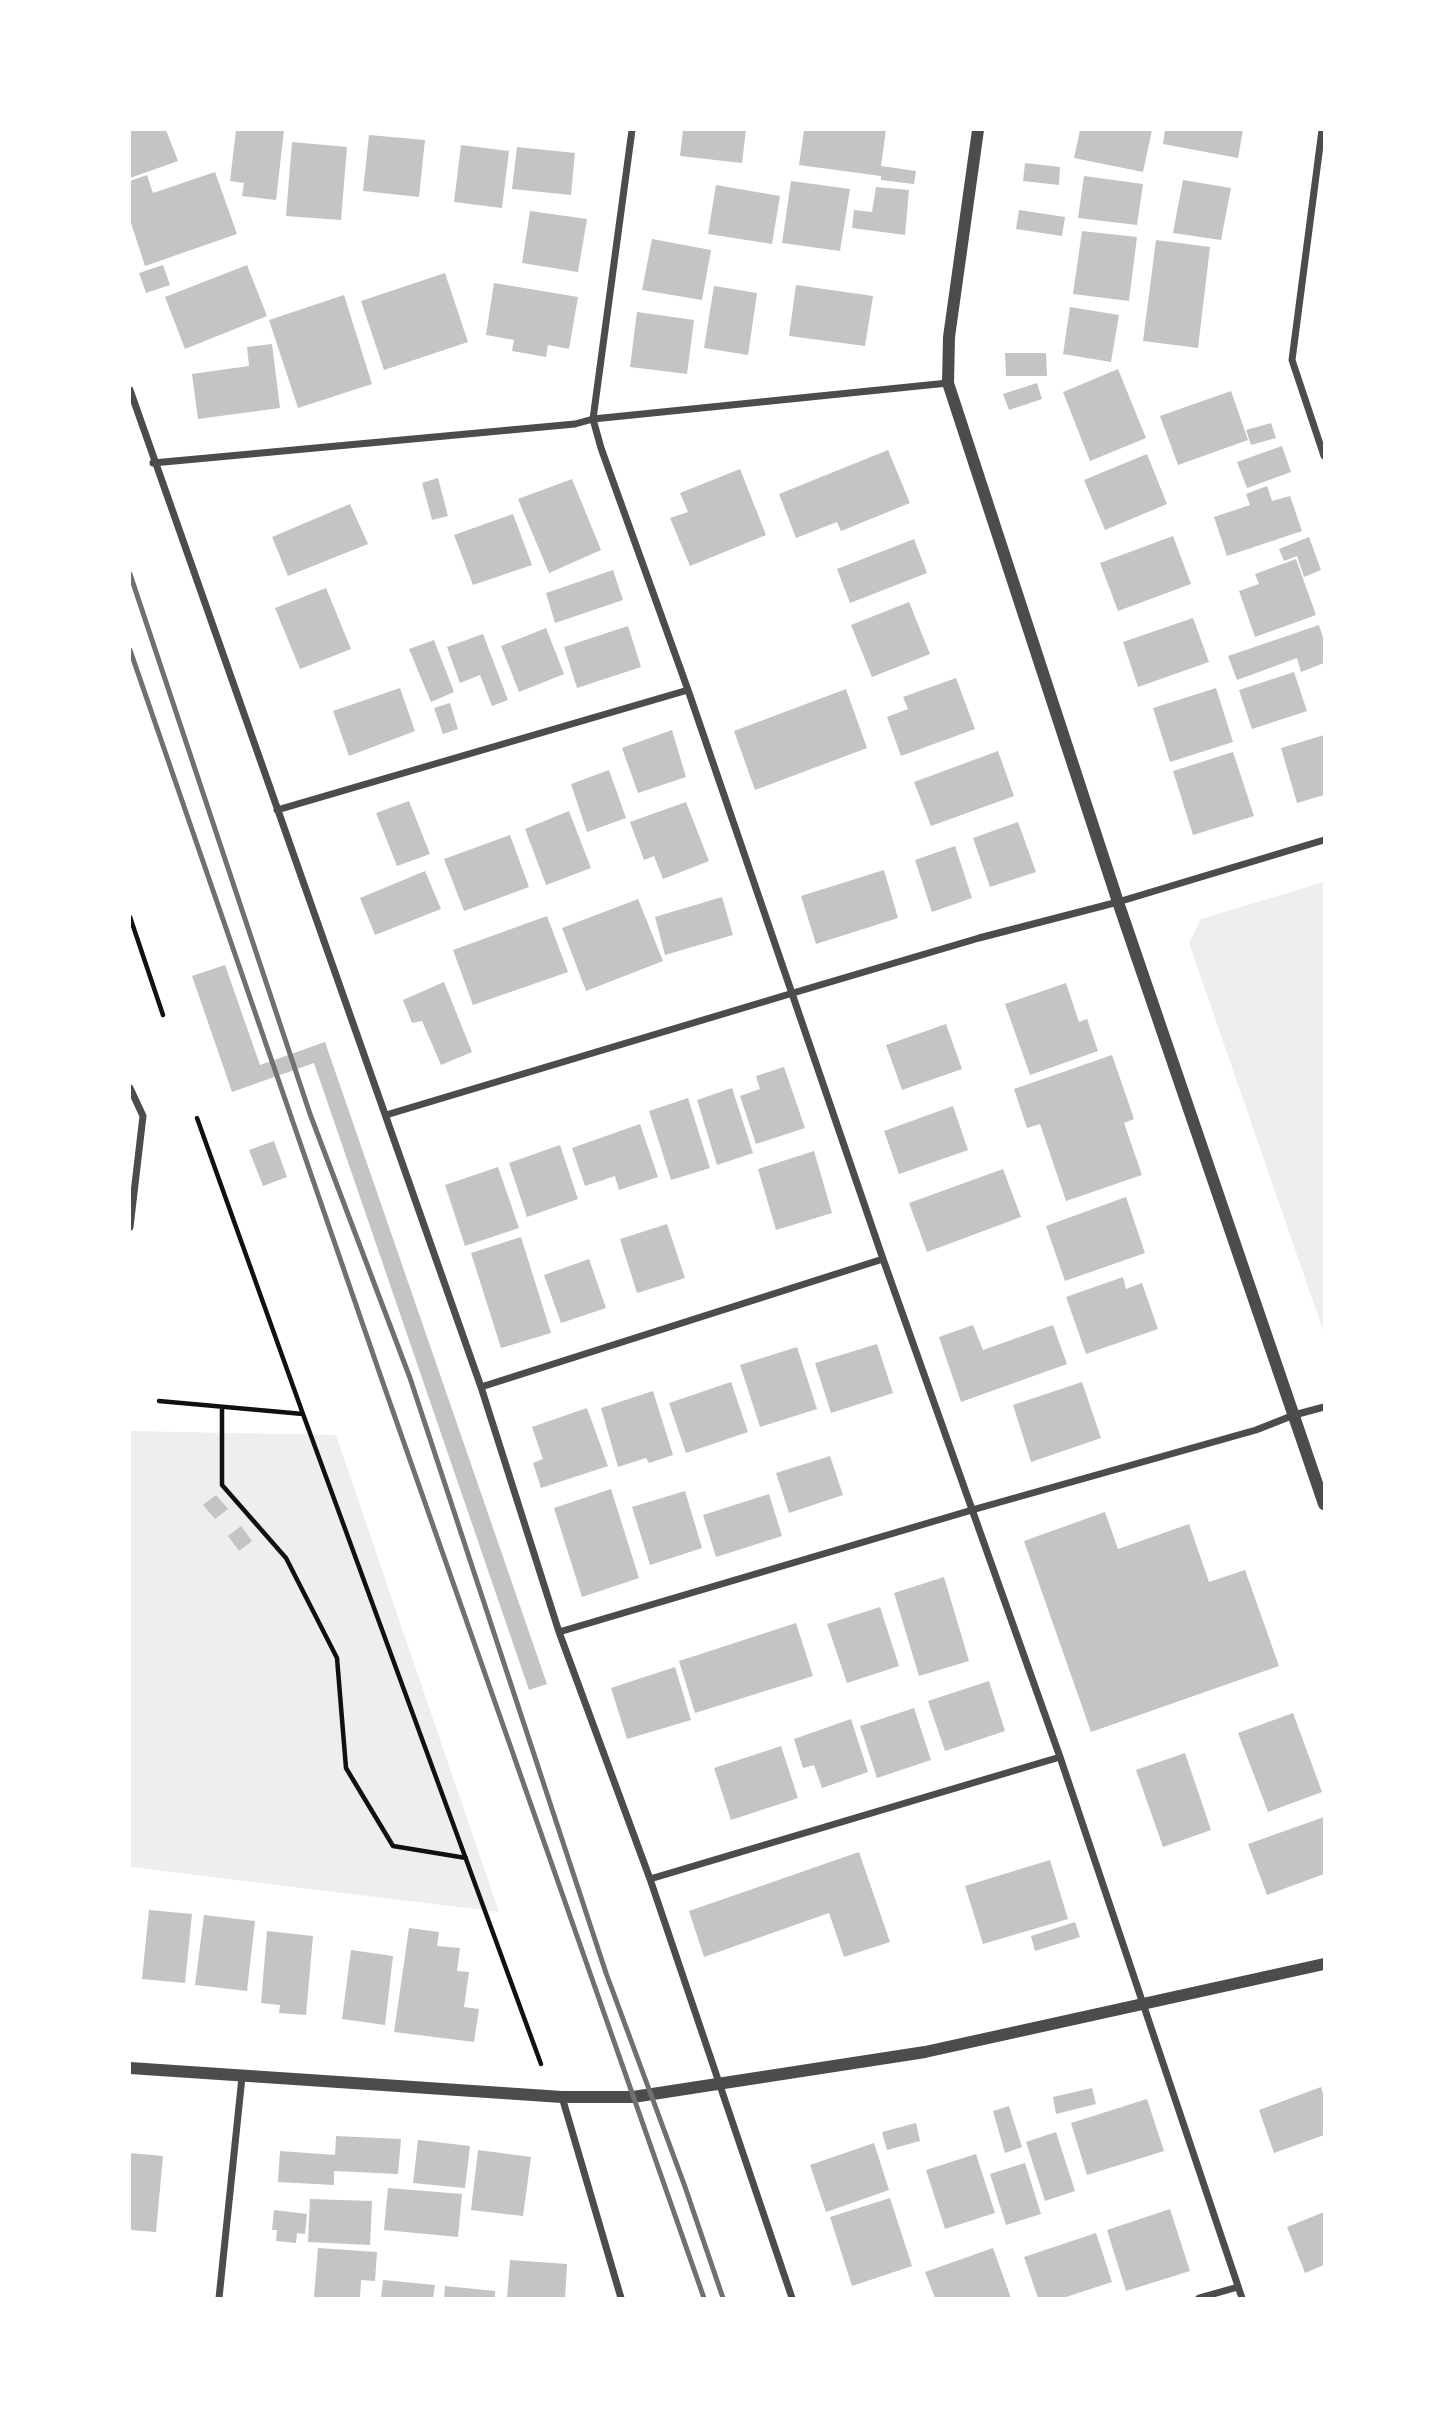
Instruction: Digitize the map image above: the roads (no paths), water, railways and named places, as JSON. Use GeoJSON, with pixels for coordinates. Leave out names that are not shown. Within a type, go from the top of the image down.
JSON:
{"type":"FeatureCollection","features":[{"type":"Feature","properties":{"kind":"street"},"geometry":{"type":"LineString","coordinates":[[632,130],[593,419],[601,448],[688,690],[883,1259],[1060,1757],[1242,2298]]}},
{"type":"Feature","properties":{"kind":"street"},"geometry":{"type":"LineString","coordinates":[[978,130],[949,337],[948,383],[1118,902],[1325,1504]]}},
{"type":"Feature","properties":{"kind":"street"},"geometry":{"type":"LineString","coordinates":[[1322,130],[1292,360],[1325,456]]}},
{"type":"Feature","properties":{"kind":"street"},"geometry":{"type":"LineString","coordinates":[[153,463],[575,424],[593,419],[948,383]]}},
{"type":"Feature","properties":{"kind":"street"},"geometry":{"type":"LineString","coordinates":[[130,390],[153,463],[481,1387],[559,1632],[650,1879],[793,2298]]}},
{"type":"Feature","properties":{"kind":"street"},"geometry":{"type":"LineString","coordinates":[[277,810],[688,690]]}},
{"type":"Feature","properties":{"kind":"street"},"geometry":{"type":"LineString","coordinates":[[386,1115],[979,938],[1118,902],[1325,840]]}},
{"type":"Feature","properties":{"kind":"street"},"geometry":{"type":"LineString","coordinates":[[130,1088],[143,1116],[130,1227]]}},
{"type":"Feature","properties":{"kind":"street"},"geometry":{"type":"LineString","coordinates":[[481,1387],[883,1259]]}},
{"type":"Feature","properties":{"kind":"street"},"geometry":{"type":"LineString","coordinates":[[559,1632],[972,1510],[1256,1430],[1294,1415],[1325,1407]]}},
{"type":"Feature","properties":{"kind":"street"},"geometry":{"type":"LineString","coordinates":[[650,1879],[1060,1757]]}},
{"type":"Feature","properties":{"kind":"street"},"geometry":{"type":"LineString","coordinates":[[130,2068],[562,2098],[633,2096],[925,2052],[1325,1964]]}},
{"type":"Feature","properties":{"kind":"street"},"geometry":{"type":"LineString","coordinates":[[219,2298],[242,2077]]}},
{"type":"Feature","properties":{"kind":"street"},"geometry":{"type":"LineString","coordinates":[[562,2098],[621,2298]]}},
{"type":"Feature","properties":{"kind":"street"},"geometry":{"type":"LineString","coordinates":[[1199,2298],[1238,2287]]}},
{"type":"Feature","properties":{"kind":"railway"},"geometry":{"type":"LineString","coordinates":[[130,574],[310,1114],[410,1378],[606,1973],[723,2298]]}},
{"type":"Feature","properties":{"kind":"railway"},"geometry":{"type":"LineString","coordinates":[[130,650],[383,1383],[704,2298]]}}]}
